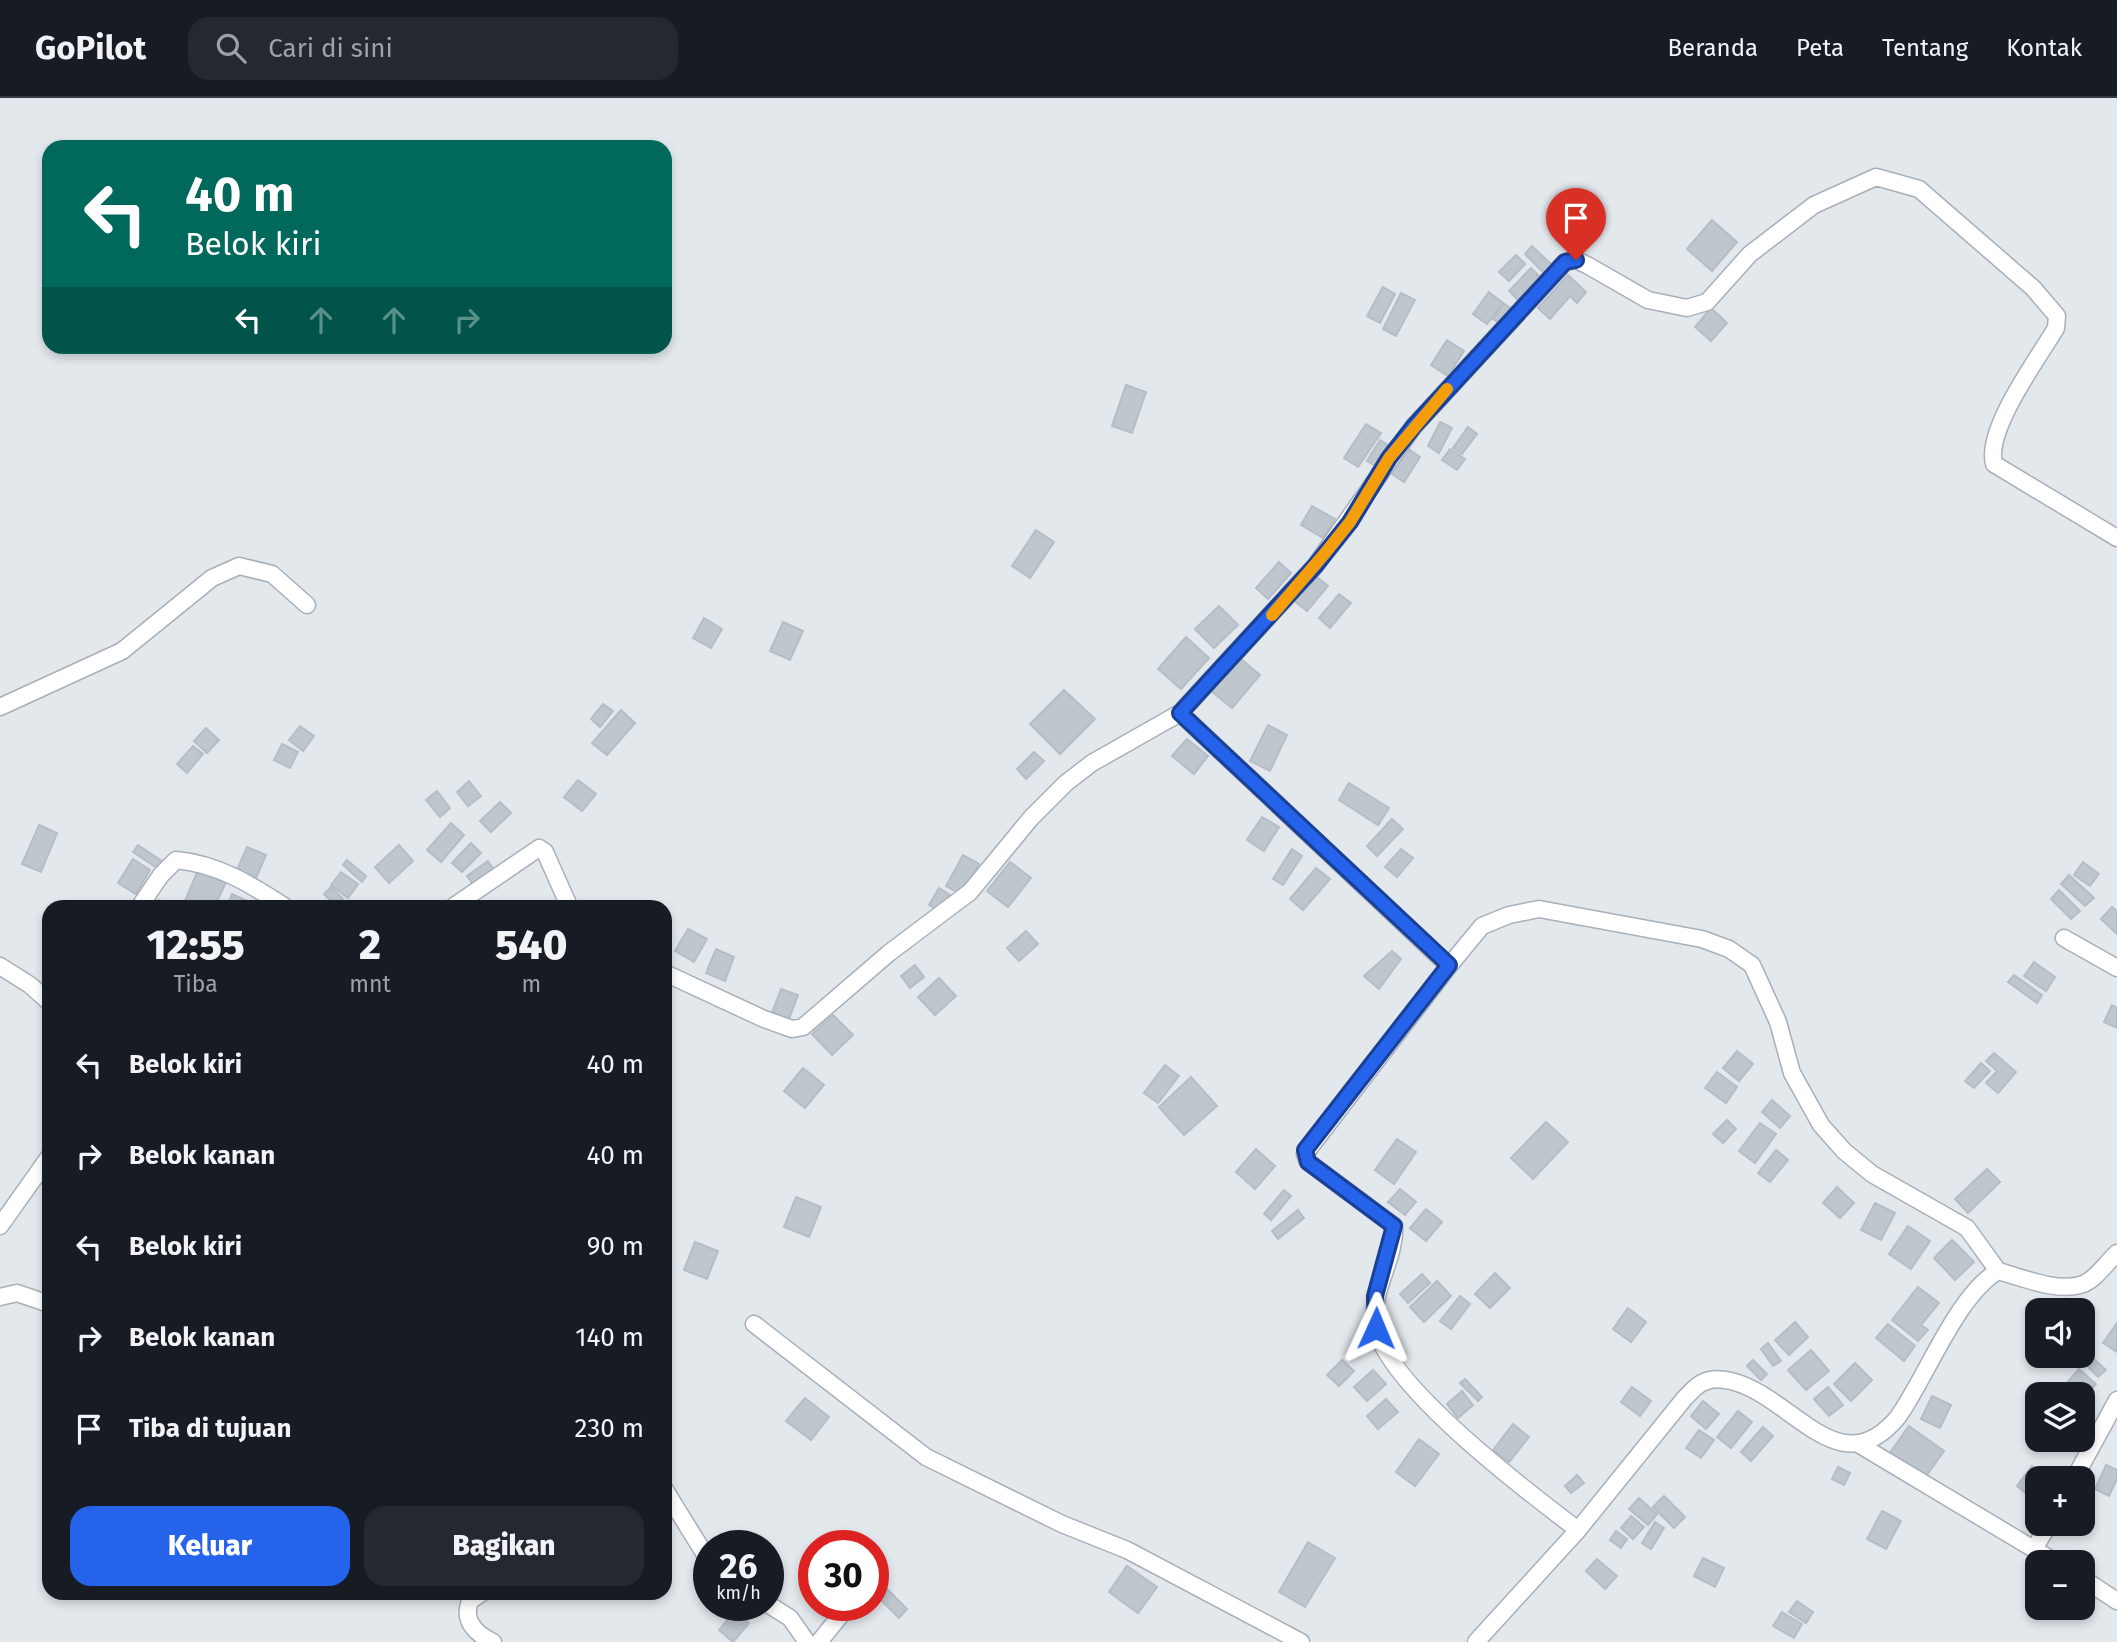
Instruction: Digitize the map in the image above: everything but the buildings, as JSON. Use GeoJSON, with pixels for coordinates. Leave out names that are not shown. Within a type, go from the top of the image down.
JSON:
{"type":"FeatureCollection","features":[{"type":"Feature","properties":{"kind":"street"},"geometry":{"type":"LineString","coordinates":[[672,976],[764,1019],[792,1029],[803,1027],[889,953],[970,892],[1031,818],[1066,783],[1092,763],[1180,713],[1315,566],[1350,522],[1389,458],[1414,426],[1565,262],[1576,260],[1648,299],[1686,308],[1707,302],[1750,254],[1814,205],[1876,177],[1919,189],[2033,288],[2057,316],[2056,328],[2002,419],[1991,451],[1994,464],[2117,538]]}},
{"type":"Feature","properties":{"kind":"street"},"geometry":{"type":"LineString","coordinates":[[0,707],[122,651],[212,578],[239,566],[272,574],[307,605]]}},
{"type":"Feature","properties":{"kind":"street"},"geometry":{"type":"LineString","coordinates":[[1180,713],[1449,965]]}},
{"type":"Feature","properties":{"kind":"street"},"geometry":{"type":"LineString","coordinates":[[463,900],[539,848],[545,852],[566,900]]}},
{"type":"Feature","properties":{"kind":"street"},"geometry":{"type":"LineString","coordinates":[[144,900],[161,875],[176,860],[203,862],[250,883],[275,900]]}},
{"type":"Feature","properties":{"kind":"street"},"geometry":{"type":"LineString","coordinates":[[1578,1530],[1506,1476],[1450,1425],[1390,1361],[1376,1328],[1374,1312],[1394,1226],[1308,1162],[1305,1154],[1449,965],[1482,926],[1509,915],[1539,909],[1702,939],[1729,950],[1752,965],[1778,1022],[1792,1073],[1821,1125],[1844,1151],[1872,1174],[1967,1228],[1998,1271],[2058,1286],[2080,1285],[2091,1279],[2117,1253]]}},
{"type":"Feature","properties":{"kind":"street"},"geometry":{"type":"LineString","coordinates":[[2064,938],[2117,968]]}},
{"type":"Feature","properties":{"kind":"street"},"geometry":{"type":"LineString","coordinates":[[0,966],[42,997]]}},
{"type":"Feature","properties":{"kind":"street"},"geometry":{"type":"LineString","coordinates":[[0,1226],[42,1167]]}},
{"type":"Feature","properties":{"kind":"street"},"geometry":{"type":"LineString","coordinates":[[1476,1642],[1578,1530],[1684,1399],[1705,1381],[1738,1383],[1785,1409],[1829,1439],[1843,1444],[1860,1445],[1878,1438],[1898,1417],[1978,1285],[1998,1271]]}},
{"type":"Feature","properties":{"kind":"street"},"geometry":{"type":"LineString","coordinates":[[0,1297],[18,1293],[42,1302]]}},
{"type":"Feature","properties":{"kind":"street"},"geometry":{"type":"LineString","coordinates":[[754,1324],[926,1457],[1062,1524],[1127,1550],[1301,1642]]}},
{"type":"Feature","properties":{"kind":"street"},"geometry":{"type":"LineString","coordinates":[[2081,1466],[2117,1400]]}},
{"type":"Feature","properties":{"kind":"street"},"geometry":{"type":"LineString","coordinates":[[1860,1445],[2034,1549],[2042,1536]]}},
{"type":"Feature","properties":{"kind":"street"},"geometry":{"type":"LineString","coordinates":[[672,1501],[693,1535]]}},
{"type":"Feature","properties":{"kind":"street"},"geometry":{"type":"LineString","coordinates":[[2095,1587],[2117,1601]]}},
{"type":"Feature","properties":{"kind":"street"},"geometry":{"type":"LineString","coordinates":[[471,1600],[469,1617],[475,1631],[494,1642]]}},
{"type":"Feature","properties":{"kind":"street"},"geometry":{"type":"LineString","coordinates":[[784,1616],[797,1625],[807,1642]]}},
{"type":"Feature","properties":{"kind":"street"},"geometry":{"type":"LineString","coordinates":[[819,1642],[836,1621]]}},
{"type":"Feature","properties":{"kind":"slow traffic"},"geometry":{"type":"LineString","coordinates":[[1272,615],[1350,522],[1389,458],[1447,389]]}},
{"type":"Feature","properties":{"kind":"route"},"geometry":{"type":"LineString","coordinates":[[1376,1328],[1375,1296],[1394,1226],[1358,1196],[1308,1162],[1305,1150],[1449,965],[1180,713],[1315,566],[1350,522],[1389,458],[1414,426],[1565,262],[1576,260]]}}]}
